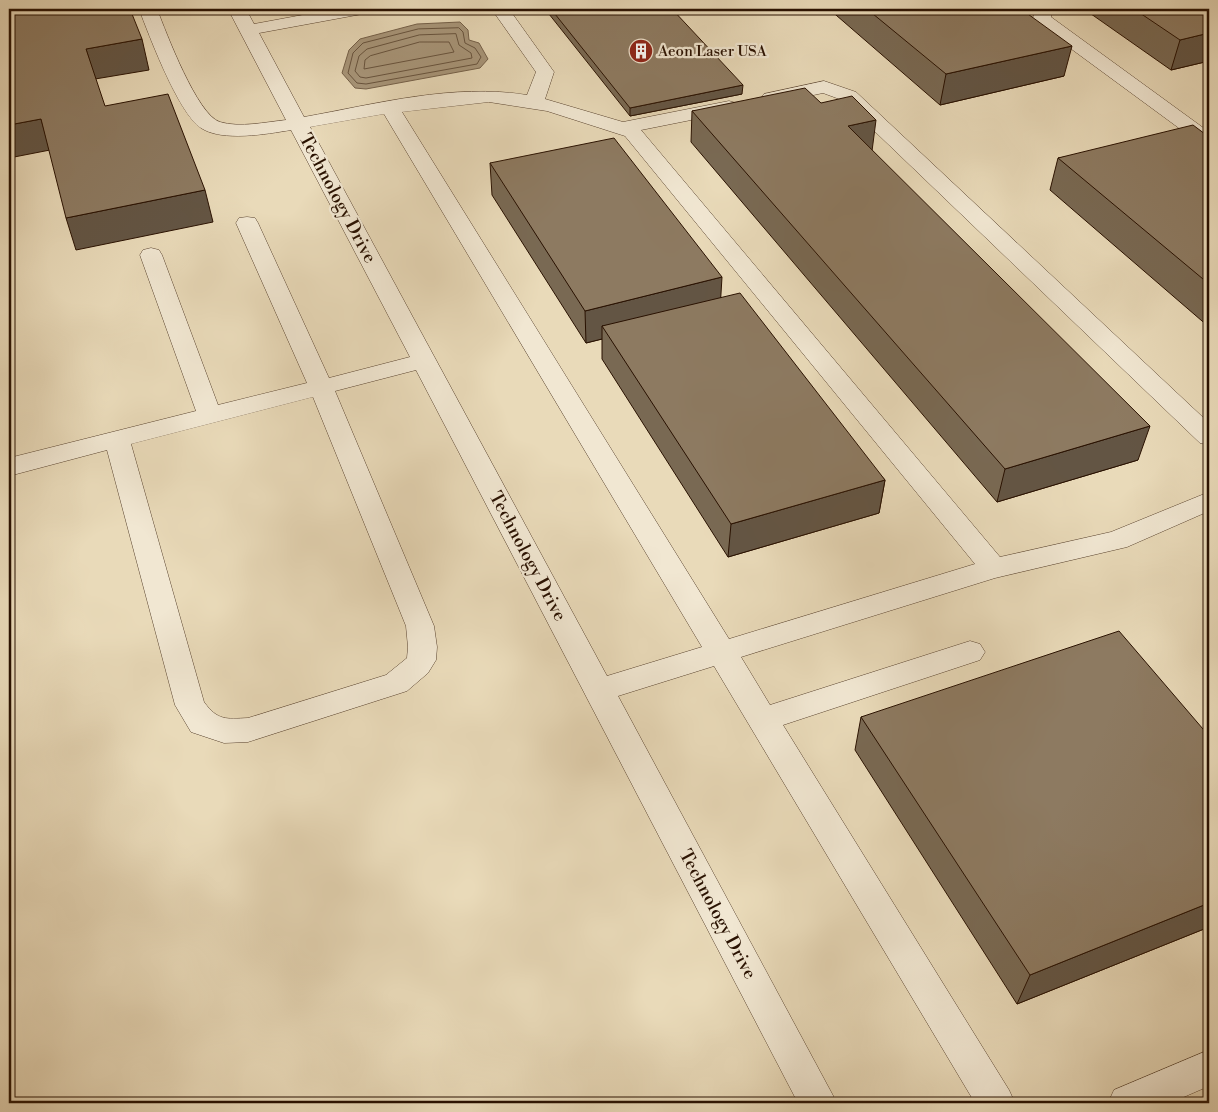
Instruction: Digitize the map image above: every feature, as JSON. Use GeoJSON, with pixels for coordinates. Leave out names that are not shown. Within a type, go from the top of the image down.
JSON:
{"type":"FeatureCollection","features":[{"type":"Feature","properties":{"kind":"street"},"geometry":{"type":"LineString","coordinates":[[148,9],[157,33],[192,105],[206,124],[221,129],[298,124],[435,100],[496,96],[534,103],[632,132],[994,568]]}},
{"type":"Feature","properties":{"kind":"street"},"geometry":{"type":"LineString","coordinates":[[243,20],[362,9]]}},
{"type":"Feature","properties":{"kind":"street"},"geometry":{"type":"LineString","coordinates":[[1044,9],[1042,19],[1209,141]]}},
{"type":"Feature","properties":{"kind":"street"},"geometry":{"type":"LineString","coordinates":[[502,11],[545,72],[534,103]]}},
{"type":"Feature","properties":{"kind":"street","name":"Technology Drive"},"geometry":{"type":"LineString","coordinates":[[243,20],[818,1103]]}},
{"type":"Feature","properties":{"kind":"street"},"geometry":{"type":"LineString","coordinates":[[623,128],[824,87],[849,96],[1209,437]]}},
{"type":"Feature","properties":{"kind":"street"},"geometry":{"type":"LineString","coordinates":[[390,108],[996,1103]]}},
{"type":"Feature","properties":{"kind":"street"},"geometry":{"type":"LineString","coordinates":[[117,440],[190,705],[202,723],[224,731],[248,730],[396,683],[417,669],[424,653],[420,626],[321,388],[247,223]]}},
{"type":"Feature","properties":{"kind":"street"},"geometry":{"type":"LineString","coordinates":[[152,255],[210,416]]}},
{"type":"Feature","properties":{"kind":"street"},"geometry":{"type":"LineString","coordinates":[[9,468],[424,361]]}},
{"type":"Feature","properties":{"kind":"street"},"geometry":{"type":"LineString","coordinates":[[599,690],[994,568],[1116,540],[1209,501]]}},
{"type":"Feature","properties":{"kind":"street"},"geometry":{"type":"LineString","coordinates":[[762,720],[970,652]]}},
{"type":"Feature","properties":{"kind":"street"},"geometry":{"type":"LineString","coordinates":[[1127,1103],[1209,1068]]}},
{"type":"Feature","properties":{"kind":"water"},"geometry":{"type":"Polygon","coordinates":[[[460,22],[468,30],[469,40],[479,43],[488,59],[480,68],[366,89],[355,88],[342,73],[349,50],[360,39],[417,24],[460,22]]]}},
{"type":"Feature","properties":{"kind":"building"},"geometry":{"type":"Polygon","coordinates":[[[9,9],[130,9],[142,39],[86,49],[105,106],[168,94],[205,190],[66,218],[41,119],[9,125],[9,9]]]}},
{"type":"Feature","properties":{"kind":"building","name":"Aeon Laser USA"},"geometry":{"type":"Polygon","coordinates":[[[551,9],[672,9],[743,85],[630,108],[551,9]]]}},
{"type":"Feature","properties":{"kind":"building"},"geometry":{"type":"Polygon","coordinates":[[[867,9],[1021,9],[1072,46],[946,74],[867,9]]]}},
{"type":"Feature","properties":{"kind":"building"},"geometry":{"type":"Polygon","coordinates":[[[1134,9],[1209,9],[1209,33],[1180,40],[1134,9]]]}},
{"type":"Feature","properties":{"kind":"building"},"geometry":{"type":"Polygon","coordinates":[[[805,88],[821,103],[852,96],[876,120],[848,126],[1150,426],[1005,469],[692,111],[805,88]]]}},
{"type":"Feature","properties":{"kind":"building"},"geometry":{"type":"Polygon","coordinates":[[[1193,125],[1209,137],[1209,284],[1058,158],[1193,125]]]}},
{"type":"Feature","properties":{"kind":"building"},"geometry":{"type":"Polygon","coordinates":[[[614,138],[722,277],[585,311],[490,163],[614,138]]]}},
{"type":"Feature","properties":{"kind":"building"},"geometry":{"type":"Polygon","coordinates":[[[740,293],[885,480],[731,524],[602,326],[740,293]]]}},
{"type":"Feature","properties":{"kind":"building"},"geometry":{"type":"Polygon","coordinates":[[[1119,631],[1209,736],[1209,903],[1030,975],[861,717],[1119,631]]]}},
{"type":"Feature","properties":{"kind":"place","name":"Aeon Laser USA"},"geometry":{"type":"Point","coordinates":[641,51]}}]}
